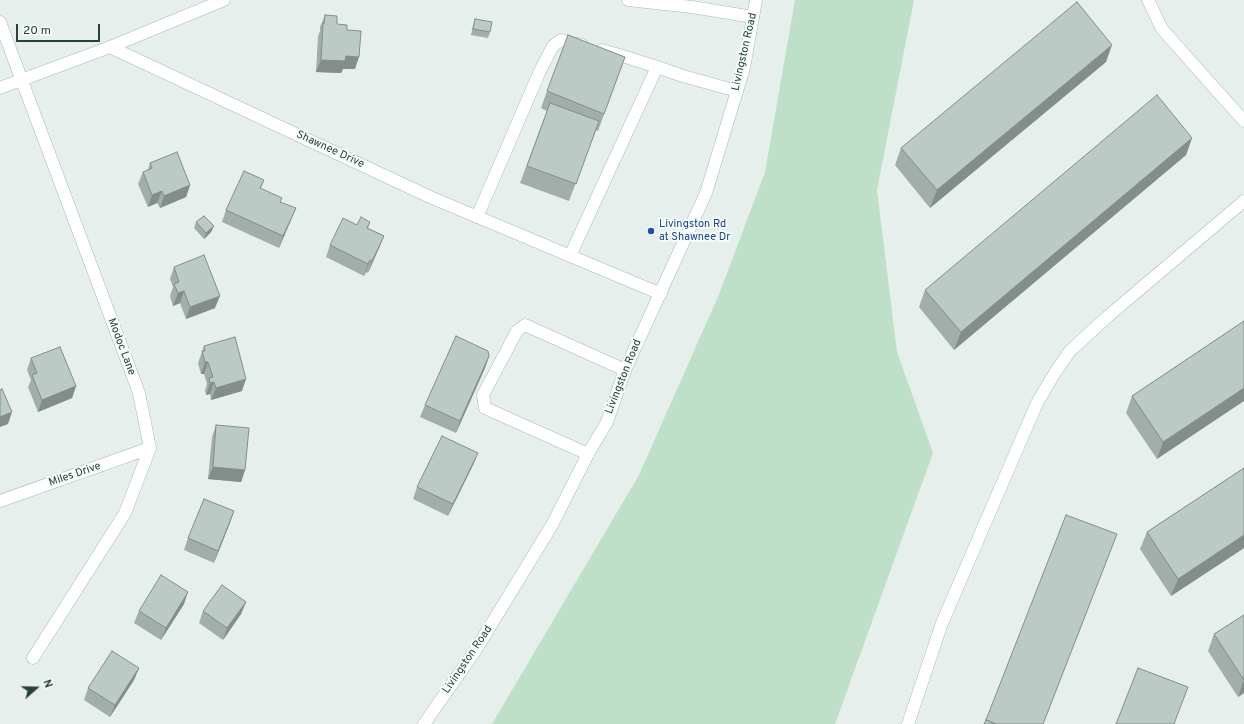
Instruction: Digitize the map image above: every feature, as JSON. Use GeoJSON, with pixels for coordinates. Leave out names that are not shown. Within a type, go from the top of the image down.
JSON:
{"type":"FeatureCollection","features":[{"type":"Feature","properties":{"kind":"street"},"geometry":{"type":"LineString","coordinates":[[0,88],[110,47],[224,0]]}},
{"type":"Feature","properties":{"kind":"street"},"geometry":{"type":"LineString","coordinates":[[628,0],[692,7],[710,5],[753,17]]}},
{"type":"Feature","properties":{"kind":"street","name":"Livingston Road"},"geometry":{"type":"LineString","coordinates":[[424,724],[475,651],[552,525],[588,454],[607,422],[625,370],[706,193],[744,68],[756,0]]}},
{"type":"Feature","properties":{"kind":"street"},"geometry":{"type":"LineString","coordinates":[[1148,0],[1162,29],[1244,122]]}},
{"type":"Feature","properties":{"kind":"street","name":"Modoc Lane"},"geometry":{"type":"LineString","coordinates":[[0,22],[139,393],[150,448]]}},
{"type":"Feature","properties":{"kind":"street"},"geometry":{"type":"LineString","coordinates":[[476,217],[540,71],[553,46],[561,40],[626,56],[683,76],[736,91]]}},
{"type":"Feature","properties":{"kind":"street","name":"Shawnee Drive"},"geometry":{"type":"LineString","coordinates":[[110,47],[430,197],[661,294]]}},
{"type":"Feature","properties":{"kind":"street"},"geometry":{"type":"LineString","coordinates":[[570,256],[657,67]]}},
{"type":"Feature","properties":{"kind":"street"},"geometry":{"type":"LineString","coordinates":[[908,724],[942,623],[1037,403],[1056,371],[1070,351],[1107,317],[1244,201]]}},
{"type":"Feature","properties":{"kind":"street"},"geometry":{"type":"LineString","coordinates":[[588,454],[485,408],[483,396],[516,331],[525,324],[625,370]]}},
{"type":"Feature","properties":{"kind":"street"},"geometry":{"type":"LineString","coordinates":[[33,658],[125,513],[150,448]]}},
{"type":"Feature","properties":{"kind":"street","name":"Miles Drive"},"geometry":{"type":"LineString","coordinates":[[0,501],[150,448]]}},
{"type":"Feature","properties":{"kind":"green space"},"geometry":{"type":"Polygon","coordinates":[[[795,0],[914,0],[877,190],[897,352],[933,453],[835,724],[492,724],[639,475],[720,292],[765,172],[795,0]]]}},
{"type":"Feature","properties":{"kind":"building"},"geometry":{"type":"Polygon","coordinates":[[[1077,2],[1112,45],[937,190],[901,148],[1077,2]]]}},
{"type":"Feature","properties":{"kind":"building"},"geometry":{"type":"Polygon","coordinates":[[[325,15],[337,16],[337,24],[347,25],[347,30],[361,31],[359,57],[346,56],[345,61],[321,60],[323,23],[324,24],[325,15]]]}},
{"type":"Feature","properties":{"kind":"building"},"geometry":{"type":"Polygon","coordinates":[[[475,19],[492,22],[490,32],[473,29],[475,19]]]}},
{"type":"Feature","properties":{"kind":"building"},"geometry":{"type":"Polygon","coordinates":[[[568,35],[625,57],[604,114],[547,91],[568,35]]]}},
{"type":"Feature","properties":{"kind":"building"},"geometry":{"type":"Polygon","coordinates":[[[1157,95],[1192,138],[961,332],[925,290],[1157,95]]]}},
{"type":"Feature","properties":{"kind":"building"},"geometry":{"type":"Polygon","coordinates":[[[550,103],[599,121],[576,184],[527,166],[550,103]]]}},
{"type":"Feature","properties":{"kind":"building"},"geometry":{"type":"Polygon","coordinates":[[[177,152],[190,185],[164,196],[162,191],[152,195],[143,172],[152,168],[150,163],[177,152]]]}},
{"type":"Feature","properties":{"kind":"building"},"geometry":{"type":"Polygon","coordinates":[[[244,171],[264,180],[260,188],[282,198],[280,202],[296,208],[283,236],[226,210],[244,171]]]}},
{"type":"Feature","properties":{"kind":"building"},"geometry":{"type":"Polygon","coordinates":[[[204,216],[214,226],[206,233],[196,222],[204,216]]]}},
{"type":"Feature","properties":{"kind":"building"},"geometry":{"type":"Polygon","coordinates":[[[361,217],[370,222],[367,228],[384,236],[372,261],[370,260],[368,264],[330,245],[343,218],[357,225],[361,217]]]}},
{"type":"Feature","properties":{"kind":"building"},"geometry":{"type":"Polygon","coordinates":[[[204,255],[220,296],[190,307],[184,291],[178,293],[174,284],[179,282],[174,267],[204,255]]]}},
{"type":"Feature","properties":{"kind":"building"},"geometry":{"type":"Polygon","coordinates":[[[1244,321],[1244,388],[1163,442],[1132,396],[1244,321]]]}},
{"type":"Feature","properties":{"kind":"building"},"geometry":{"type":"Polygon","coordinates":[[[456,336],[488,351],[489,356],[460,421],[425,405],[456,336]]]}},
{"type":"Feature","properties":{"kind":"building"},"geometry":{"type":"Polygon","coordinates":[[[235,337],[246,379],[216,388],[214,382],[210,383],[209,378],[213,377],[208,362],[205,362],[202,351],[205,351],[204,346],[235,337]]]}},
{"type":"Feature","properties":{"kind":"building"},"geometry":{"type":"Polygon","coordinates":[[[60,347],[76,386],[42,400],[32,375],[37,373],[31,358],[60,347]]]}},
{"type":"Feature","properties":{"kind":"building"},"geometry":{"type":"Polygon","coordinates":[[[2,389],[12,412],[0,417],[0,390],[2,389]]]}},
{"type":"Feature","properties":{"kind":"building"},"geometry":{"type":"Polygon","coordinates":[[[216,425],[249,428],[245,470],[213,467],[216,425]]]}},
{"type":"Feature","properties":{"kind":"building"},"geometry":{"type":"Polygon","coordinates":[[[442,436],[478,453],[453,504],[417,487],[442,436]]]}},
{"type":"Feature","properties":{"kind":"building"},"geometry":{"type":"Polygon","coordinates":[[[1244,468],[1244,535],[1178,579],[1147,532],[1244,468]]]}},
{"type":"Feature","properties":{"kind":"building"},"geometry":{"type":"Polygon","coordinates":[[[204,499],[234,511],[218,551],[188,538],[204,499]]]}},
{"type":"Feature","properties":{"kind":"building"},"geometry":{"type":"Polygon","coordinates":[[[1066,515],[1117,534],[1043,724],[996,724],[986,720],[1066,515]]]}},
{"type":"Feature","properties":{"kind":"building"},"geometry":{"type":"Polygon","coordinates":[[[161,575],[188,592],[166,628],[139,611],[161,575]]]}},
{"type":"Feature","properties":{"kind":"building"},"geometry":{"type":"Polygon","coordinates":[[[222,585],[246,602],[227,628],[203,611],[222,585]]]}},
{"type":"Feature","properties":{"kind":"building"},"geometry":{"type":"Polygon","coordinates":[[[1244,615],[1244,680],[1214,634],[1244,615]]]}},
{"type":"Feature","properties":{"kind":"building"},"geometry":{"type":"Polygon","coordinates":[[[112,651],[139,668],[115,705],[88,688],[112,651]]]}},
{"type":"Feature","properties":{"kind":"building"},"geometry":{"type":"Polygon","coordinates":[[[1138,668],[1188,687],[1174,724],[1116,724],[1138,668]]]}},
{"type":"Feature","properties":{"kind":"building"},"geometry":{"type":"Polygon","coordinates":[[[986,720],[996,724],[984,724],[986,720]]]}},
{"type":"Feature","properties":{"kind":"place","name":"Livingston Rd at Shawnee Dr"},"geometry":{"type":"Point","coordinates":[651,231]}}]}
